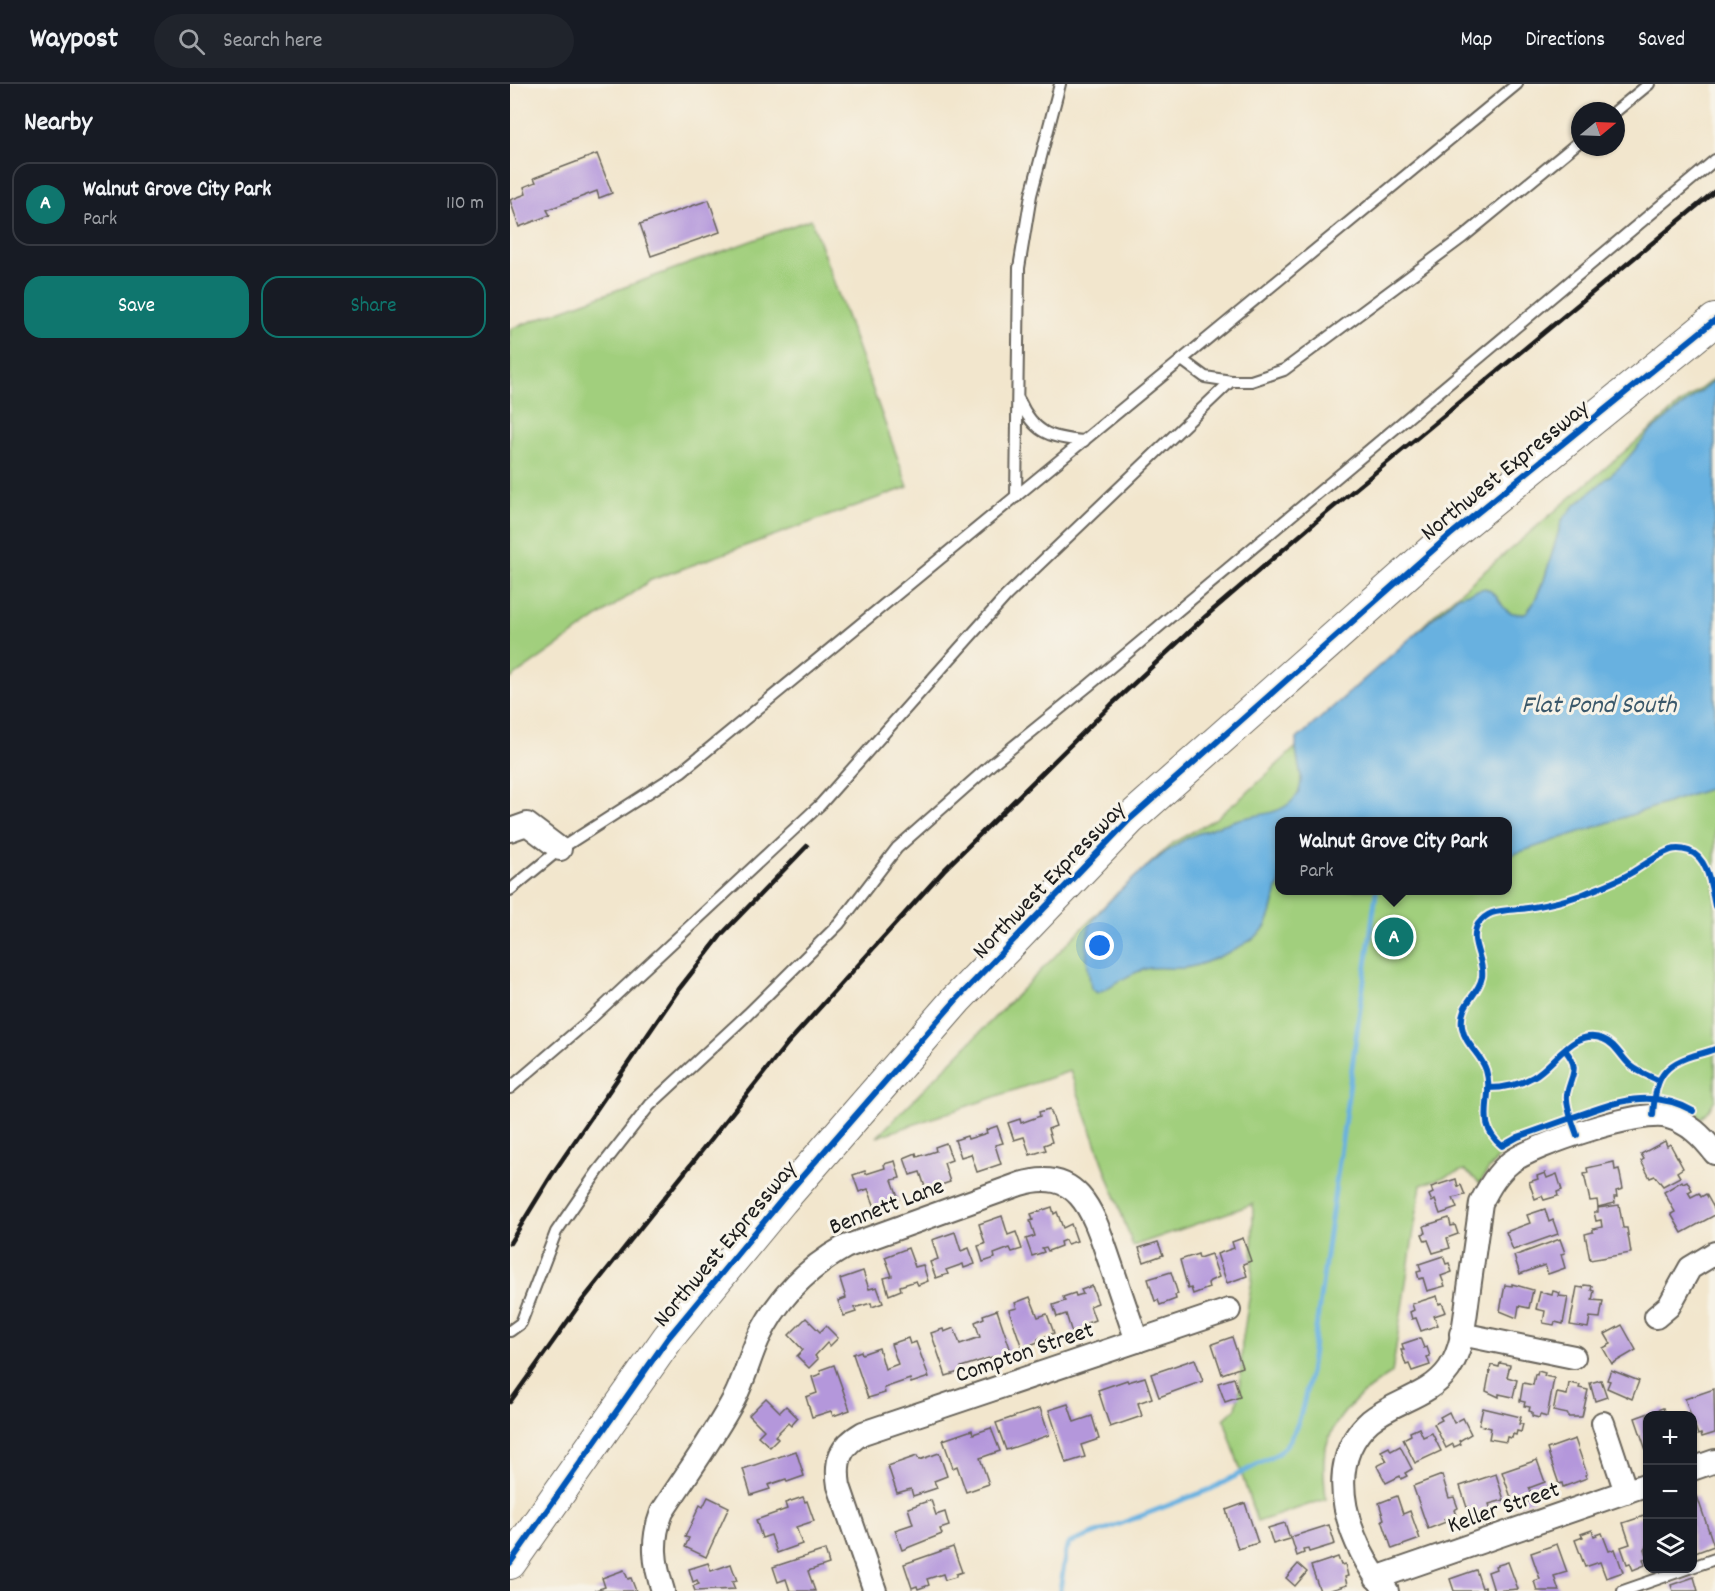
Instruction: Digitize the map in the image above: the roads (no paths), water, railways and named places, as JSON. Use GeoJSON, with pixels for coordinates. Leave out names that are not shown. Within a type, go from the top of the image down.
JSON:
{"type":"FeatureCollection","features":[{"type":"Feature","properties":{"kind":"main road","name":"Northwest Expressway"},"geometry":{"type":"LineString","coordinates":[[510,1563],[668,1338],[781,1201],[956,999],[1130,819],[1450,535],[1715,320]]}},
{"type":"Feature","properties":{"kind":"street"},"geometry":{"type":"LineString","coordinates":[[518,827],[560,849]]}},
{"type":"Feature","properties":{"kind":"street"},"geometry":{"type":"LineString","coordinates":[[1381,1585],[1363,1558],[1347,1516],[1344,1473],[1350,1451],[1369,1422],[1428,1390],[1450,1368],[1458,1352],[1482,1203],[1488,1188],[1499,1173],[1512,1161],[1526,1153],[1620,1120],[1651,1115],[1667,1117],[1696,1131],[1715,1153]]}},
{"type":"Feature","properties":{"kind":"street","name":"Bennett Lane"},"geometry":{"type":"LineString","coordinates":[[663,1591],[656,1569],[654,1549],[662,1512],[734,1398],[758,1339],[770,1318],[793,1287],[808,1272],[845,1246],[1025,1182],[1044,1179],[1064,1184],[1081,1197],[1094,1217],[1137,1341]]}},
{"type":"Feature","properties":{"kind":"street"},"geometry":{"type":"LineString","coordinates":[[1656,1317],[1670,1306],[1690,1268],[1715,1253]]}},
{"type":"Feature","properties":{"kind":"street","name":"Compton Street"},"geometry":{"type":"LineString","coordinates":[[875,1591],[839,1486],[837,1472],[842,1451],[850,1440],[863,1433],[1229,1310]]}},
{"type":"Feature","properties":{"kind":"street"},"geometry":{"type":"LineString","coordinates":[[1461,1334],[1574,1357]]}},
{"type":"Feature","properties":{"kind":"street"},"geometry":{"type":"LineString","coordinates":[[1603,1423],[1626,1492]]}},
{"type":"Feature","properties":{"kind":"street"},"geometry":{"type":"LineString","coordinates":[[1697,1467],[1715,1461]]}},
{"type":"Feature","properties":{"kind":"street","name":"Keller Street"},"geometry":{"type":"LineString","coordinates":[[1381,1585],[1643,1486]]}},
{"type":"Feature","properties":{"kind":"lane"},"geometry":{"type":"LineString","coordinates":[[1016,497],[1019,268],[1031,195],[1060,84]]}},
{"type":"Feature","properties":{"kind":"lane"},"geometry":{"type":"LineString","coordinates":[[510,890],[560,849],[682,771],[1517,84]]}},
{"type":"Feature","properties":{"kind":"lane"},"geometry":{"type":"LineString","coordinates":[[1625,104],[1649,84]]}},
{"type":"Feature","properties":{"kind":"lane"},"geometry":{"type":"LineString","coordinates":[[1182,360],[1205,377],[1231,381],[1251,381],[1284,370],[1464,237],[1571,148]]}},
{"type":"Feature","properties":{"kind":"lane"},"geometry":{"type":"LineString","coordinates":[[510,1331],[521,1323],[556,1232],[598,1171],[650,1106],[839,924],[897,848],[993,763],[1715,160]]}},
{"type":"Feature","properties":{"kind":"lane"},"geometry":{"type":"LineString","coordinates":[[510,1088],[594,1015],[820,805],[1006,597],[1231,381]]}},
{"type":"Feature","properties":{"kind":"lane"},"geometry":{"type":"LineString","coordinates":[[1017,397],[1025,415],[1034,426],[1050,434],[1084,441]]}},
{"type":"Feature","properties":{"kind":"lane"},"geometry":{"type":"LineString","coordinates":[[1697,1566],[1715,1559]]}},
{"type":"Feature","properties":{"kind":"lane"},"geometry":{"type":"LineString","coordinates":[[1623,1591],[1676,1573]]}},
{"type":"Feature","properties":{"kind":"water","name":"Flat Pond South"},"geometry":{"type":"Polygon","coordinates":[[[1715,380],[1715,787],[1512,855],[1512,817],[1275,817],[1276,895],[1270,916],[1256,937],[1225,954],[1202,963],[1184,968],[1151,968],[1130,975],[1097,993],[1091,988],[1087,951],[1088,936],[1093,920],[1102,908],[1172,847],[1207,830],[1242,818],[1278,810],[1292,801],[1298,793],[1301,780],[1296,752],[1297,739],[1458,596],[1485,588],[1497,597],[1509,612],[1525,614],[1533,604],[1544,580],[1562,520],[1573,507],[1621,466],[1650,432],[1715,380]]]}},
{"type":"Feature","properties":{"kind":"waterway"},"geometry":{"type":"LineString","coordinates":[[1060,1591],[1066,1550],[1070,1543],[1211,1489],[1279,1453],[1297,1426],[1310,1372],[1376,895]]}},
{"type":"Feature","properties":{"kind":"railway"},"geometry":{"type":"LineString","coordinates":[[510,1402],[582,1301],[787,1044],[944,870],[1111,705],[1206,616],[1319,519],[1715,191]]}},
{"type":"Feature","properties":{"kind":"railway"},"geometry":{"type":"LineString","coordinates":[[510,1243],[551,1176],[679,989],[722,934],[807,846]]}},
{"type":"Feature","properties":{"kind":"place","name":"Walnut Grove City Park"},"geometry":{"type":"Point","coordinates":[1394,937]}}]}
